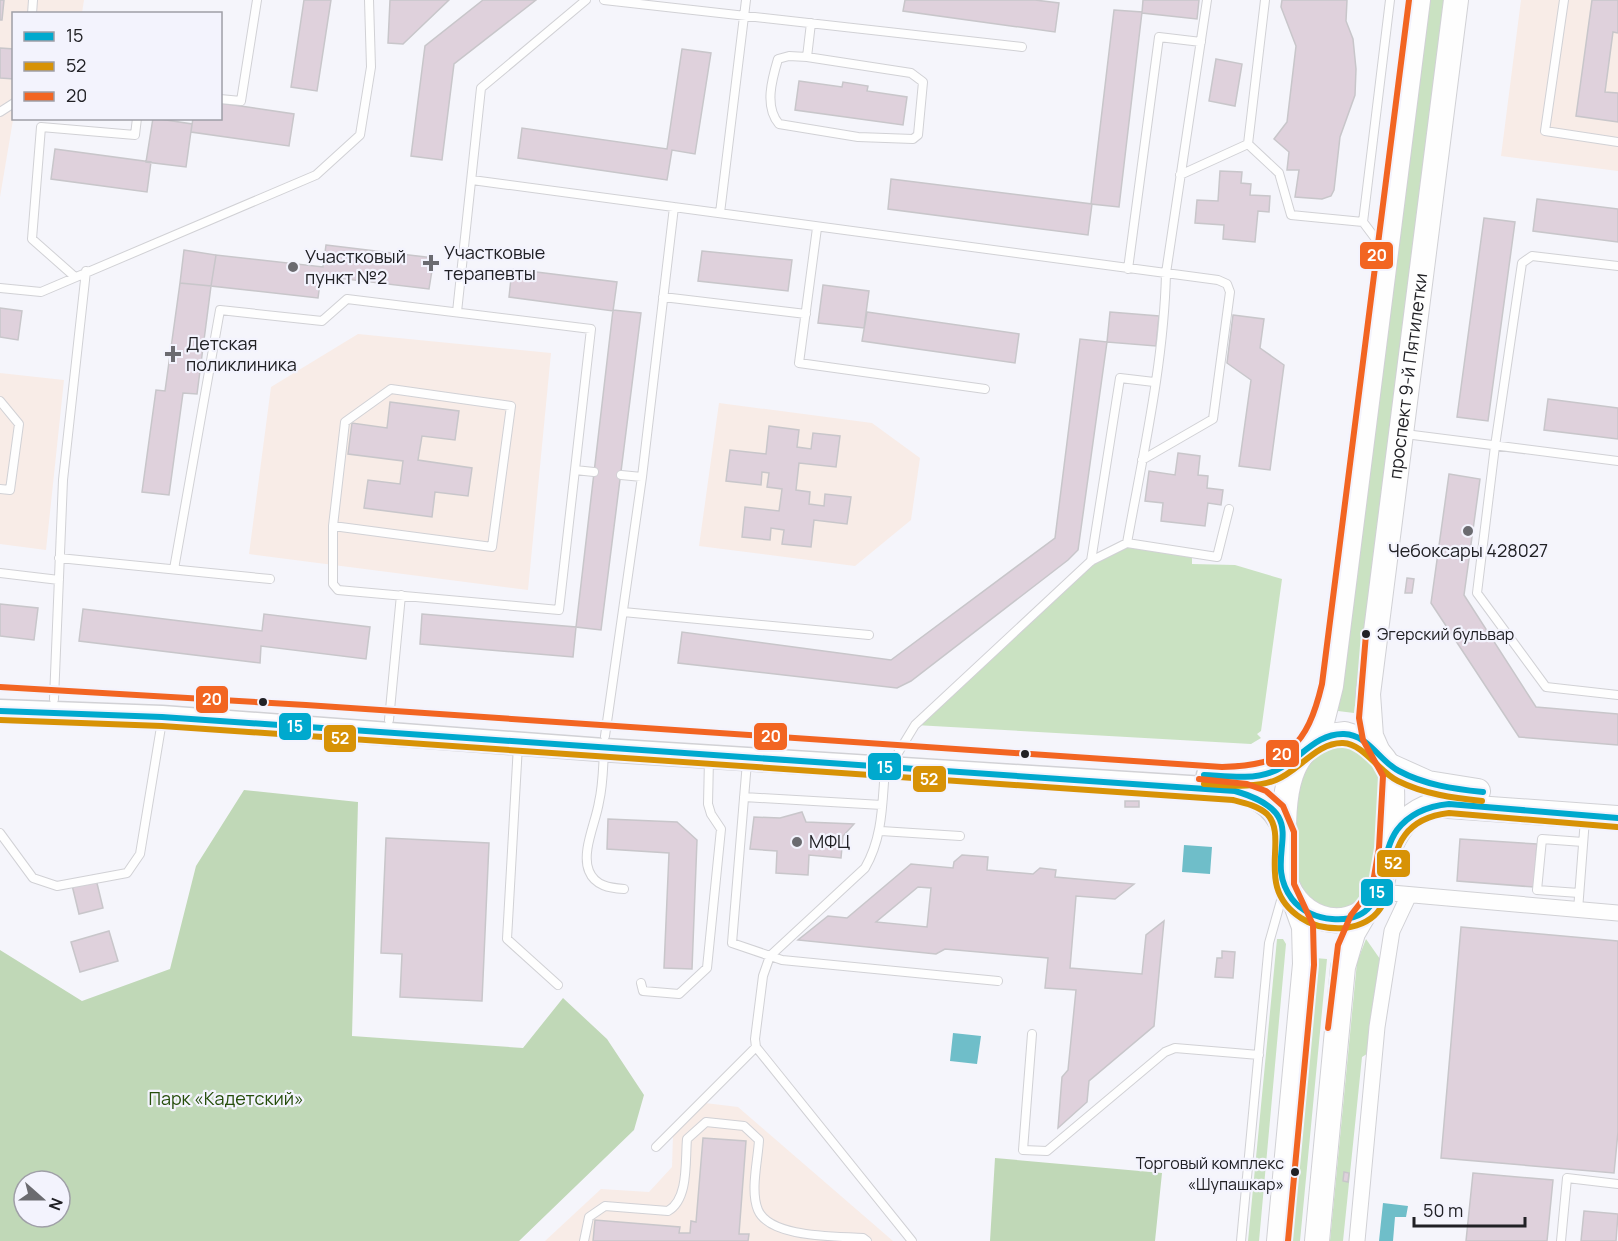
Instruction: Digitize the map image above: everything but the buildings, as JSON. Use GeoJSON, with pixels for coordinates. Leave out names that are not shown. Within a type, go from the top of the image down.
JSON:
{"type":"FeatureCollection","features":[{"type":"Feature","properties":{"kind":"main road","name":"проспект 9-й Пятилетки"},"geometry":{"type":"LineString","coordinates":[[1303,752],[1322,722],[1331,686],[1418,0]]}},
{"type":"Feature","properties":{"kind":"main road","name":"проспект 9-й Пятилетки"},"geometry":{"type":"LineString","coordinates":[[1383,759],[1371,736],[1368,694],[1456,0]]}},
{"type":"Feature","properties":{"kind":"main road"},"geometry":{"type":"LineString","coordinates":[[0,696],[53,706],[162,717],[388,727],[518,743],[604,742]]}},
{"type":"Feature","properties":{"kind":"main road"},"geometry":{"type":"LineString","coordinates":[[0,711],[53,706],[891,760],[1245,776],[1274,771],[1332,735],[1345,734],[1369,743],[1383,759],[1393,784],[1388,849],[1374,900],[1353,933],[1343,967],[1317,1241]]}},
{"type":"Feature","properties":{"kind":"main road"},"geometry":{"type":"LineString","coordinates":[[1278,1241],[1305,964],[1304,927],[1290,894],[1285,832],[1289,779],[1303,752]]}},
{"type":"Feature","properties":{"kind":"main road"},"geometry":{"type":"LineString","coordinates":[[1383,759],[1428,783],[1453,789],[1618,803]]}},
{"type":"Feature","properties":{"kind":"main road"},"geometry":{"type":"LineString","coordinates":[[891,760],[1235,791],[1253,796],[1268,804],[1275,811],[1285,832]]}},
{"type":"Feature","properties":{"kind":"main road"},"geometry":{"type":"LineString","coordinates":[[1388,849],[1404,822],[1413,814],[1434,805],[1618,818]]}},
{"type":"Feature","properties":{"kind":"main road"},"geometry":{"type":"LineString","coordinates":[[1290,894],[1306,911],[1328,919],[1349,918],[1374,900]]}},
{"type":"Feature","properties":{"kind":"street"},"geometry":{"type":"LineString","coordinates":[[1357,1241],[1377,1027],[1392,931],[1408,897]]}},
{"type":"Feature","properties":{"kind":"street"},"geometry":{"type":"LineString","coordinates":[[1374,900],[1408,897],[1618,913]]}},
{"type":"Feature","properties":{"kind":"lane"},"geometry":{"type":"LineString","coordinates":[[222,99],[241,101],[257,0]]}},
{"type":"Feature","properties":{"kind":"lane"},"geometry":{"type":"LineString","coordinates":[[0,288],[41,292],[316,175],[360,135],[371,66],[369,0]]}},
{"type":"Feature","properties":{"kind":"lane"},"geometry":{"type":"LineString","coordinates":[[457,312],[481,87],[586,0]]}},
{"type":"Feature","properties":{"kind":"lane"},"geometry":{"type":"LineString","coordinates":[[604,0],[1022,47]]}},
{"type":"Feature","properties":{"kind":"lane"},"geometry":{"type":"LineString","coordinates":[[720,213],[746,0]]}},
{"type":"Feature","properties":{"kind":"lane"},"geometry":{"type":"LineString","coordinates":[[1127,543],[1154,382],[1165,301],[1166,273],[1207,0]]}},
{"type":"Feature","properties":{"kind":"lane"},"geometry":{"type":"LineString","coordinates":[[1248,144],[1265,0]]}},
{"type":"Feature","properties":{"kind":"lane"},"geometry":{"type":"LineString","coordinates":[[1386,252],[1364,222],[1390,0]]}},
{"type":"Feature","properties":{"kind":"lane"},"geometry":{"type":"LineString","coordinates":[[1564,0],[1545,131],[1618,142]]}},
{"type":"Feature","properties":{"kind":"lane"},"geometry":{"type":"LineString","coordinates":[[807,57],[811,23]]}},
{"type":"Feature","properties":{"kind":"lane"},"geometry":{"type":"LineString","coordinates":[[1128,270],[1159,37],[1201,42]]}},
{"type":"Feature","properties":{"kind":"lane"},"geometry":{"type":"LineString","coordinates":[[789,56],[807,57],[911,73],[923,82],[918,135],[912,139],[858,137],[779,124],[770,106],[778,59],[789,56]]}},
{"type":"Feature","properties":{"kind":"lane"},"geometry":{"type":"LineString","coordinates":[[75,277],[32,239],[41,127],[135,135],[137,120]]}},
{"type":"Feature","properties":{"kind":"lane"},"geometry":{"type":"LineString","coordinates":[[1180,175],[1248,144]]}},
{"type":"Feature","properties":{"kind":"lane"},"geometry":{"type":"LineString","coordinates":[[1248,144],[1279,173],[1291,215],[1364,222]]}},
{"type":"Feature","properties":{"kind":"lane"},"geometry":{"type":"LineString","coordinates":[[472,180],[1128,270],[1218,280],[1227,284],[1230,292],[1213,419],[1142,460]]}},
{"type":"Feature","properties":{"kind":"lane"},"geometry":{"type":"LineString","coordinates":[[624,889],[608,887],[597,882],[589,872],[587,858],[600,801],[604,742],[642,477],[674,207]]}},
{"type":"Feature","properties":{"kind":"lane"},"geometry":{"type":"LineString","coordinates":[[817,228],[800,363],[985,389]]}},
{"type":"Feature","properties":{"kind":"lane"},"geometry":{"type":"LineString","coordinates":[[1618,266],[1532,256],[1522,263],[1495,446],[1477,593],[1546,687],[1618,695]]}},
{"type":"Feature","properties":{"kind":"lane"},"geometry":{"type":"LineString","coordinates":[[53,706],[63,480],[86,272]]}},
{"type":"Feature","properties":{"kind":"lane"},"geometry":{"type":"LineString","coordinates":[[663,297],[806,314]]}},
{"type":"Feature","properties":{"kind":"lane"},"geometry":{"type":"LineString","coordinates":[[174,569],[220,310],[322,321],[347,299],[591,329],[559,610],[338,590],[333,584],[333,526],[345,422],[391,389],[511,405],[492,547],[333,526]]}},
{"type":"Feature","properties":{"kind":"lane"},"geometry":{"type":"LineString","coordinates":[[1090,561],[1120,378],[1154,382]]}},
{"type":"Feature","properties":{"kind":"lane"},"geometry":{"type":"LineString","coordinates":[[0,401],[19,424],[10,490],[0,489]]}},
{"type":"Feature","properties":{"kind":"lane"},"geometry":{"type":"LineString","coordinates":[[1401,433],[1618,462]]}},
{"type":"Feature","properties":{"kind":"lane"},"geometry":{"type":"LineString","coordinates":[[575,470],[594,472]]}},
{"type":"Feature","properties":{"kind":"lane"},"geometry":{"type":"LineString","coordinates":[[621,475],[642,477]]}},
{"type":"Feature","properties":{"kind":"lane"},"geometry":{"type":"LineString","coordinates":[[656,1147],[756,1047],[763,976],[770,956],[865,868],[876,850],[881,831],[882,805],[891,760],[915,725],[1090,561],[1127,543],[1216,557],[1229,509]]}},
{"type":"Feature","properties":{"kind":"lane"},"geometry":{"type":"LineString","coordinates":[[59,558],[270,579]]}},
{"type":"Feature","properties":{"kind":"lane"},"geometry":{"type":"LineString","coordinates":[[0,573],[59,580]]}},
{"type":"Feature","properties":{"kind":"lane"},"geometry":{"type":"LineString","coordinates":[[388,727],[401,596]]}},
{"type":"Feature","properties":{"kind":"lane"},"geometry":{"type":"LineString","coordinates":[[623,612],[869,635]]}},
{"type":"Feature","properties":{"kind":"lane"},"geometry":{"type":"LineString","coordinates":[[0,833],[33,878],[57,886],[127,873],[140,854],[162,717]]}},
{"type":"Feature","properties":{"kind":"lane"},"geometry":{"type":"LineString","coordinates":[[518,743],[507,939],[558,985]]}},
{"type":"Feature","properties":{"kind":"lane"},"geometry":{"type":"LineString","coordinates":[[641,983],[643,991],[680,994],[707,968],[721,829],[711,814],[708,804],[710,749]]}},
{"type":"Feature","properties":{"kind":"lane"},"geometry":{"type":"LineString","coordinates":[[747,751],[732,943],[782,960],[998,981]]}},
{"type":"Feature","properties":{"kind":"lane"},"geometry":{"type":"LineString","coordinates":[[744,797],[882,805]]}},
{"type":"Feature","properties":{"kind":"lane"},"geometry":{"type":"LineString","coordinates":[[1578,910],[1585,815]]}},
{"type":"Feature","properties":{"kind":"lane"},"geometry":{"type":"LineString","coordinates":[[881,831],[960,836]]}},
{"type":"Feature","properties":{"kind":"lane"},"geometry":{"type":"LineString","coordinates":[[1579,893],[1537,890],[1542,839],[1583,842]]}},
{"type":"Feature","properties":{"kind":"lane"},"geometry":{"type":"LineString","coordinates":[[1242,1241],[1269,943],[1290,894]]}},
{"type":"Feature","properties":{"kind":"lane"},"geometry":{"type":"LineString","coordinates":[[1032,1034],[1023,1150],[1047,1151],[1165,1052],[1174,1048],[1259,1055]]}},
{"type":"Feature","properties":{"kind":"lane"},"geometry":{"type":"LineString","coordinates":[[756,1047],[912,1241]]}},
{"type":"Feature","properties":{"kind":"lane"},"geometry":{"type":"LineString","coordinates":[[584,1241],[589,1217],[605,1206],[668,1211],[677,1206],[681,1196],[687,1139],[706,1122],[744,1126],[759,1140],[756,1198],[758,1211],[777,1228],[863,1238],[867,1241]]}},
{"type":"Feature","properties":{"kind":"lane"},"geometry":{"type":"LineString","coordinates":[[1561,1241],[1567,1178],[1618,1184]]}},
{"type":"Feature","properties":{"kind":"shaded area"},"geometry":{"type":"Polygon","coordinates":[[[0,0],[84,0],[82,12],[12,12],[13,120],[0,197],[0,0]]]}},
{"type":"Feature","properties":{"kind":"shaded area"},"geometry":{"type":"Polygon","coordinates":[[[1521,0],[1618,0],[1618,171],[1501,156],[1521,0]]]}},
{"type":"Feature","properties":{"kind":"shaded area"},"geometry":{"type":"Polygon","coordinates":[[[358,334],[551,353],[528,590],[249,554],[271,387],[358,334]]]}},
{"type":"Feature","properties":{"kind":"shaded area"},"geometry":{"type":"Polygon","coordinates":[[[0,373],[64,380],[46,550],[0,544],[0,373]]]}},
{"type":"Feature","properties":{"kind":"shaded area"},"geometry":{"type":"Polygon","coordinates":[[[719,403],[872,423],[920,458],[911,520],[855,566],[699,546],[719,403]]]}},
{"type":"Feature","properties":{"kind":"shaded area"},"geometry":{"type":"Polygon","coordinates":[[[705,1103],[738,1107],[893,1241],[545,1241],[601,1189],[649,1192],[672,1167],[673,1135],[705,1103]]]}},
{"type":"Feature","properties":{"kind":"green space"},"geometry":{"type":"Polygon","coordinates":[[[1428,0],[1444,0],[1354,713],[1338,711],[1428,0]]]}},
{"type":"Feature","properties":{"kind":"green space"},"geometry":{"type":"Polygon","coordinates":[[[1127,543],[1192,553],[1192,564],[1235,565],[1282,579],[1261,731],[1257,734],[1261,738],[1251,744],[915,725],[1091,561],[1127,543]]]}},
{"type":"Feature","properties":{"kind":"green space"},"geometry":{"type":"Polygon","coordinates":[[[1344,744],[1369,756],[1384,784],[1374,884],[1350,908],[1336,911],[1302,897],[1291,869],[1297,775],[1311,754],[1344,744]]]}},
{"type":"Feature","properties":{"kind":"green space","name":"Парк «Кадетский»"},"geometry":{"type":"Polygon","coordinates":[[[244,790],[358,802],[352,1036],[523,1048],[563,998],[607,1039],[644,1095],[634,1130],[519,1241],[0,1241],[0,950],[82,1001],[170,969],[196,866],[244,790]]]}},
{"type":"Feature","properties":{"kind":"green space"},"geometry":{"type":"Polygon","coordinates":[[[1277,939],[1283,939],[1286,944],[1259,1241],[1248,1241],[1277,939]]]}},
{"type":"Feature","properties":{"kind":"green space"},"geometry":{"type":"Polygon","coordinates":[[[1366,939],[1380,959],[1370,1052],[1362,1057],[1343,1241],[1330,1241],[1357,962],[1366,939]]]}},
{"type":"Feature","properties":{"kind":"green space"},"geometry":{"type":"Polygon","coordinates":[[[1315,958],[1327,959],[1300,1241],[1290,1241],[1315,958]]]}},
{"type":"Feature","properties":{"kind":"green space"},"geometry":{"type":"Polygon","coordinates":[[[995,1158],[1162,1173],[1155,1241],[990,1241],[995,1158]]]}},
{"type":"Feature","properties":{"kind":"water"},"geometry":{"type":"Polygon","coordinates":[[[1184,845],[1212,847],[1210,874],[1182,872],[1184,845]]]}},
{"type":"Feature","properties":{"kind":"water"},"geometry":{"type":"Polygon","coordinates":[[[953,1033],[981,1036],[977,1064],[950,1061],[953,1033]]]}},
{"type":"Feature","properties":{"kind":"water"},"geometry":{"type":"Polygon","coordinates":[[[1383,1203],[1408,1206],[1406,1217],[1395,1217],[1393,1241],[1379,1241],[1383,1203]]]}},
{"type":"Feature","properties":{"kind":"transit line","name":"20"},"geometry":{"type":"LineString","coordinates":[[0,687],[306,705],[1222,767],[1263,762],[1278,756],[1291,748],[1301,737],[1316,706],[1322,684],[1409,0]]}},
{"type":"Feature","properties":{"kind":"transit line","name":"20"},"geometry":{"type":"LineString","coordinates":[[1328,1028],[1338,945],[1351,915],[1372,888],[1379,848],[1383,776],[1363,740],[1359,718],[1366,634]]}},
{"type":"Feature","properties":{"kind":"transit line","name":"15"},"geometry":{"type":"LineString","coordinates":[[0,711],[162,717],[1235,791],[1260,801],[1275,812],[1281,824],[1283,837],[1281,866],[1283,882],[1292,899],[1310,913],[1332,919],[1351,918],[1365,912],[1379,888],[1390,843],[1397,830],[1408,819],[1427,809],[1449,804],[1618,818]]}},
{"type":"Feature","properties":{"kind":"transit line","name":"52"},"geometry":{"type":"LineString","coordinates":[[0,720],[162,726],[1233,800],[1260,809],[1267,814],[1273,824],[1275,878],[1279,892],[1287,906],[1306,921],[1322,927],[1334,928],[1345,928],[1363,923],[1375,915],[1388,890],[1398,848],[1405,835],[1419,822],[1431,817],[1449,813],[1617,827]]}},
{"type":"Feature","properties":{"kind":"transit line","name":"15"},"geometry":{"type":"LineString","coordinates":[[1204,775],[1238,777],[1272,772],[1324,738],[1344,734],[1360,739],[1392,767],[1409,776],[1440,786],[1483,792]]}},
{"type":"Feature","properties":{"kind":"transit line","name":"52"},"geometry":{"type":"LineString","coordinates":[[1204,784],[1240,786],[1267,783],[1284,776],[1325,747],[1343,743],[1358,748],[1398,781],[1439,795],[1482,801]]}},
{"type":"Feature","properties":{"kind":"transit line","name":"20"},"geometry":{"type":"LineString","coordinates":[[1199,779],[1247,784],[1266,791],[1283,806],[1294,832],[1294,884],[1313,925],[1314,965],[1288,1241]]}},
{"type":"Feature","properties":{"kind":"place","name":"Участковые терапевты"},"geometry":{"type":"Point","coordinates":[431,263]}},
{"type":"Feature","properties":{"kind":"place","name":"Участковый пункт №2"},"geometry":{"type":"Point","coordinates":[293,267]}},
{"type":"Feature","properties":{"kind":"place","name":"Детская поликлиника"},"geometry":{"type":"Point","coordinates":[173,354]}},
{"type":"Feature","properties":{"kind":"place","name":"Чебоксары 428027"},"geometry":{"type":"Point","coordinates":[1468,531]}},
{"type":"Feature","properties":{"kind":"place","name":"Эгерский бульвар"},"geometry":{"type":"Point","coordinates":[1366,634]}},
{"type":"Feature","properties":{"kind":"place","name":"МФЦ"},"geometry":{"type":"Point","coordinates":[797,842]}},
{"type":"Feature","properties":{"kind":"place","name":"Торговый комплекс «Шупашкар»"},"geometry":{"type":"Point","coordinates":[1295,1172]}}]}
